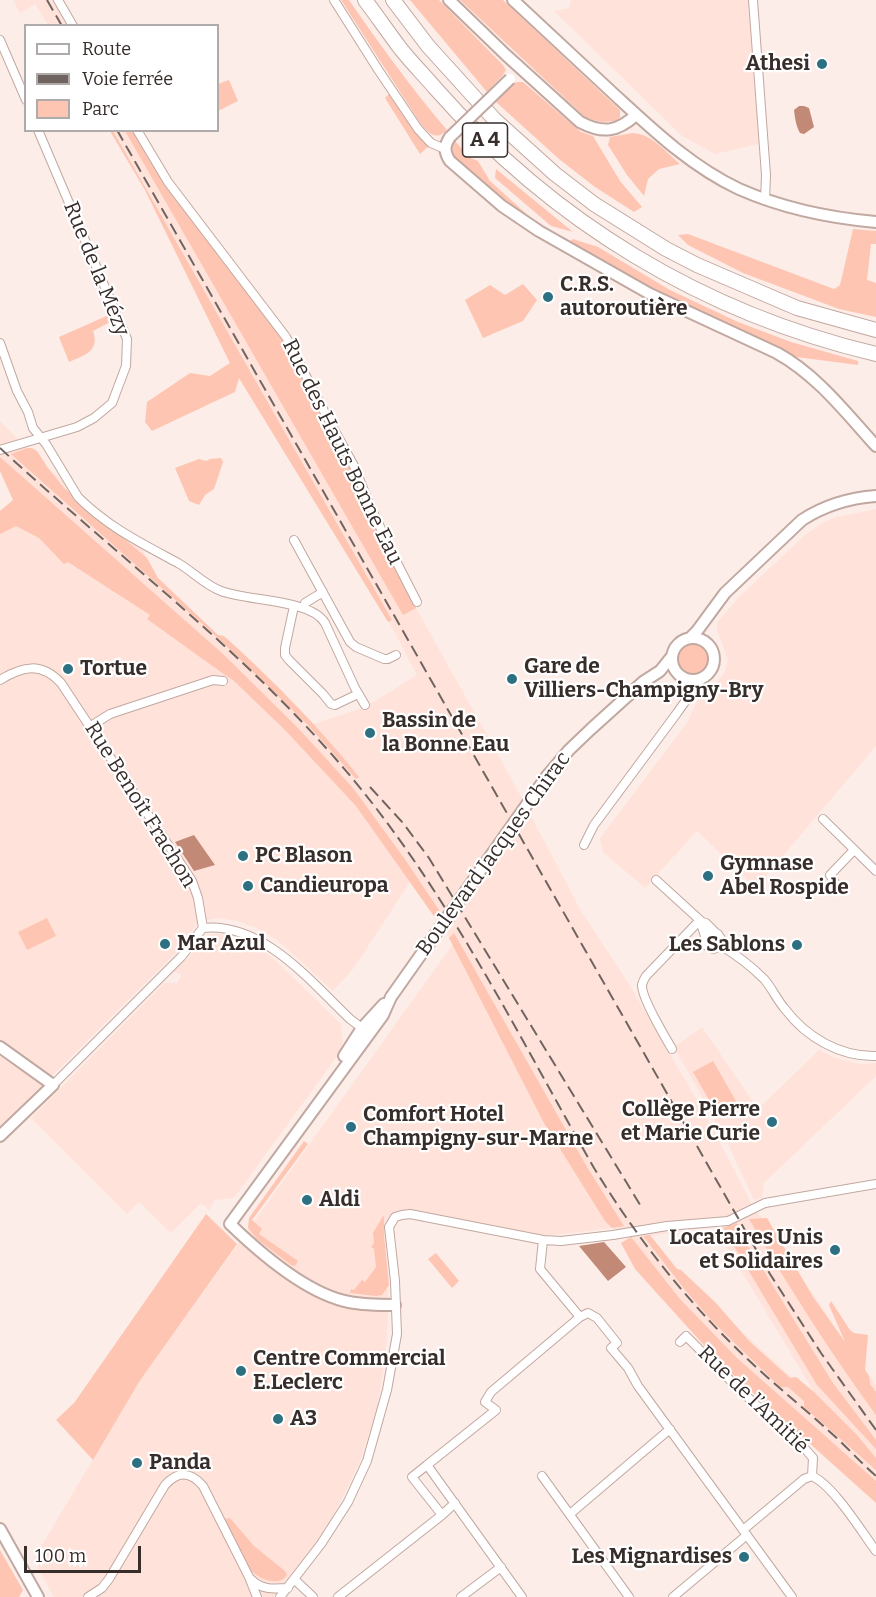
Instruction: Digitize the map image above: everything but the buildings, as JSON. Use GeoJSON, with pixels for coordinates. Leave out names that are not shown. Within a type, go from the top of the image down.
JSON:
{"type":"FeatureCollection","features":[{"type":"Feature","properties":{"kind":"highway","name":"A 4"},"geometry":{"type":"LineString","coordinates":[[365,0],[401,49],[456,111],[501,156],[584,223],[630,254],[734,307],[790,330],[876,354]]}},
{"type":"Feature","properties":{"kind":"highway","name":"A 4"},"geometry":{"type":"LineString","coordinates":[[393,0],[428,46],[495,120],[555,174],[594,204],[666,249],[697,265],[797,308],[876,330]]}},
{"type":"Feature","properties":{"kind":"main road"},"geometry":{"type":"LineString","coordinates":[[448,0],[580,122],[589,127],[608,130],[616,129],[636,115]]}},
{"type":"Feature","properties":{"kind":"main road"},"geometry":{"type":"LineString","coordinates":[[513,0],[636,115],[688,158],[712,174],[765,200],[809,212],[876,222]]}},
{"type":"Feature","properties":{"kind":"main road"},"geometry":{"type":"LineString","coordinates":[[510,79],[511,60]]}},
{"type":"Feature","properties":{"kind":"main road"},"geometry":{"type":"LineString","coordinates":[[528,74],[521,74],[510,79],[450,137],[445,149],[450,161],[502,206],[539,231],[650,294],[792,361],[827,393],[876,446]]}},
{"type":"Feature","properties":{"kind":"main road","name":"Boulevard Jacques Chirac"},"geometry":{"type":"LineString","coordinates":[[344,1062],[367,1030],[383,1015],[391,997],[547,776],[569,750],[643,682],[660,671],[672,656],[673,650],[680,642],[690,638],[725,593],[802,520],[832,505],[876,496]]}},
{"type":"Feature","properties":{"kind":"main road"},"geometry":{"type":"LineString","coordinates":[[660,671],[669,670],[691,680],[700,679],[710,671],[714,663],[714,654],[706,631],[707,619]]}},
{"type":"Feature","properties":{"kind":"main road"},"geometry":{"type":"LineString","coordinates":[[690,638],[701,639],[710,646]]}},
{"type":"Feature","properties":{"kind":"main road"},"geometry":{"type":"LineString","coordinates":[[672,656],[672,666],[678,674]]}},
{"type":"Feature","properties":{"kind":"main road"},"geometry":{"type":"LineString","coordinates":[[328,1090],[340,1068],[367,1030]]}},
{"type":"Feature","properties":{"kind":"main road"},"geometry":{"type":"LineString","coordinates":[[0,1047],[53,1085],[0,1136]]}},
{"type":"Feature","properties":{"kind":"main road"},"geometry":{"type":"LineString","coordinates":[[344,1062],[328,1090],[230,1224],[252,1246],[319,1292],[348,1302],[395,1305]]}},
{"type":"Feature","properties":{"kind":"main road"},"geometry":{"type":"LineString","coordinates":[[311,1113],[325,1083],[344,1062]]}},
{"type":"Feature","properties":{"kind":"main road"},"geometry":{"type":"LineString","coordinates":[[0,1529],[38,1597]]}},
{"type":"Feature","properties":{"kind":"street"},"geometry":{"type":"LineString","coordinates":[[58,0],[72,24]]}},
{"type":"Feature","properties":{"kind":"street"},"geometry":{"type":"LineString","coordinates":[[334,0],[418,129],[431,143],[445,149]]}},
{"type":"Feature","properties":{"kind":"street"},"geometry":{"type":"LineString","coordinates":[[753,0],[765,165],[765,200]]}},
{"type":"Feature","properties":{"kind":"street"},"geometry":{"type":"LineString","coordinates":[[0,40],[24,95]]}},
{"type":"Feature","properties":{"kind":"street","name":"Rue de la Mézy"},"geometry":{"type":"LineString","coordinates":[[0,450],[77,427],[94,418],[112,403],[126,366],[127,339],[39,132]]}},
{"type":"Feature","properties":{"kind":"street","name":"Rue des Hauts Bonne Eau"},"geometry":{"type":"LineString","coordinates":[[138,132],[168,182],[286,337],[354,466],[383,533],[417,602]]}},
{"type":"Feature","properties":{"kind":"street"},"geometry":{"type":"LineString","coordinates":[[0,343],[33,428],[42,438],[78,496],[112,526],[180,564],[221,591],[314,612],[322,618],[365,705]]}},
{"type":"Feature","properties":{"kind":"street"},"geometry":{"type":"LineString","coordinates":[[294,540],[348,638],[356,647],[384,659],[396,655]]}},
{"type":"Feature","properties":{"kind":"street"},"geometry":{"type":"LineString","coordinates":[[304,608],[305,603],[323,592]]}},
{"type":"Feature","properties":{"kind":"street"},"geometry":{"type":"LineString","coordinates":[[294,606],[285,655],[331,704],[335,705],[358,694]]}},
{"type":"Feature","properties":{"kind":"street"},"geometry":{"type":"LineString","coordinates":[[335,645],[348,638]]}},
{"type":"Feature","properties":{"kind":"street","name":"Rue Benoît Frachon"},"geometry":{"type":"LineString","coordinates":[[0,680],[24,668],[48,673],[61,683],[192,881],[198,898],[203,928]]}},
{"type":"Feature","properties":{"kind":"street"},"geometry":{"type":"LineString","coordinates":[[678,674],[685,688],[685,700]]}},
{"type":"Feature","properties":{"kind":"street"},"geometry":{"type":"LineString","coordinates":[[584,845],[594,825],[700,679]]}},
{"type":"Feature","properties":{"kind":"street"},"geometry":{"type":"LineString","coordinates":[[90,726],[110,714],[213,680],[223,681]]}},
{"type":"Feature","properties":{"kind":"street"},"geometry":{"type":"LineString","coordinates":[[823,819],[876,871]]}},
{"type":"Feature","properties":{"kind":"street"},"geometry":{"type":"LineString","coordinates":[[839,889],[830,875],[854,850]]}},
{"type":"Feature","properties":{"kind":"street"},"geometry":{"type":"LineString","coordinates":[[656,879],[716,932],[721,939],[720,945]]}},
{"type":"Feature","properties":{"kind":"street"},"geometry":{"type":"LineString","coordinates":[[701,921],[707,947],[712,949],[720,945]]}},
{"type":"Feature","properties":{"kind":"street"},"geometry":{"type":"LineString","coordinates":[[672,1049],[644,996],[643,982],[646,976],[701,921]]}},
{"type":"Feature","properties":{"kind":"street"},"geometry":{"type":"LineString","coordinates":[[53,1085],[181,957],[203,928],[225,928],[260,940],[278,952],[350,1019],[367,1030]]}},
{"type":"Feature","properties":{"kind":"street"},"geometry":{"type":"LineString","coordinates":[[705,936],[710,932],[716,932]]}},
{"type":"Feature","properties":{"kind":"street"},"geometry":{"type":"LineString","coordinates":[[720,945],[765,980],[784,1008],[808,1034],[842,1051],[859,1056],[876,1056]]}},
{"type":"Feature","properties":{"kind":"street"},"geometry":{"type":"LineString","coordinates":[[280,1597],[321,1545],[348,1502],[367,1461],[387,1390],[397,1334],[395,1281],[389,1231],[391,1222],[396,1217],[410,1214],[543,1240],[561,1241],[667,1226],[728,1221],[765,1203],[876,1184]]}},
{"type":"Feature","properties":{"kind":"street"},"geometry":{"type":"LineString","coordinates":[[543,1240],[540,1269],[580,1317]]}},
{"type":"Feature","properties":{"kind":"street"},"geometry":{"type":"LineString","coordinates":[[442,1515],[412,1478],[496,1410],[485,1402],[491,1392],[580,1317],[588,1314],[597,1318],[617,1343],[611,1348],[628,1368],[638,1386],[792,1597]]}},
{"type":"Feature","properties":{"kind":"street","name":"Rue de l’Amitié"},"geometry":{"type":"LineString","coordinates":[[680,1342],[686,1336],[743,1393],[806,1450],[813,1458],[812,1476]]}},
{"type":"Feature","properties":{"kind":"street"},"geometry":{"type":"LineString","coordinates":[[570,1514],[670,1429]]}},
{"type":"Feature","properties":{"kind":"street"},"geometry":{"type":"LineString","coordinates":[[427,1465],[522,1597]]}},
{"type":"Feature","properties":{"kind":"street"},"geometry":{"type":"LineString","coordinates":[[88,1597],[102,1588],[109,1579],[165,1485],[180,1475],[196,1478],[203,1486],[257,1597]]}},
{"type":"Feature","properties":{"kind":"street"},"geometry":{"type":"LineString","coordinates":[[542,1476],[630,1597]]}},
{"type":"Feature","properties":{"kind":"street"},"geometry":{"type":"LineString","coordinates":[[673,1597],[804,1479],[812,1476],[833,1492],[876,1551]]}},
{"type":"Feature","properties":{"kind":"street"},"geometry":{"type":"LineString","coordinates":[[338,1597],[455,1503]]}},
{"type":"Feature","properties":{"kind":"street"},"geometry":{"type":"LineString","coordinates":[[461,1597],[501,1567]]}},
{"type":"Feature","properties":{"kind":"street"},"geometry":{"type":"LineString","coordinates":[[249,1577],[267,1589],[288,1588]]}},
{"type":"Feature","properties":{"kind":"street"},"geometry":{"type":"LineString","coordinates":[[295,1580],[314,1597]]}},
{"type":"Feature","properties":{"kind":"shaded area"},"geometry":{"type":"Polygon","coordinates":[[[13,0],[54,0],[69,24],[47,24],[35,4],[20,13],[13,0]]]}},
{"type":"Feature","properties":{"kind":"shaded area"},"geometry":{"type":"Polygon","coordinates":[[[571,0],[748,0],[759,144],[715,154],[682,136],[554,11],[569,8],[571,0]]]}},
{"type":"Feature","properties":{"kind":"shaded area"},"geometry":{"type":"Polygon","coordinates":[[[799,106],[809,108],[814,127],[804,134],[800,133],[795,119],[794,110],[799,106]]]}},
{"type":"Feature","properties":{"kind":"shaded area"},"geometry":{"type":"Polygon","coordinates":[[[111,132],[135,132],[356,471],[416,608],[517,789],[580,909],[629,984],[703,1110],[750,1201],[876,1385],[876,1502],[720,1363],[635,1269],[621,1243],[630,1237],[612,1228],[547,1236],[403,1211],[385,1230],[389,1304],[385,1361],[377,1409],[361,1459],[346,1491],[328,1525],[298,1570],[273,1597],[54,1597],[33,1560],[139,1382],[453,944],[410,882],[354,968],[333,991],[284,946],[256,928],[237,921],[218,918],[198,922],[181,948],[0,1128],[0,511],[13,500],[0,471],[0,421],[39,460],[139,544],[158,578],[311,725],[365,707],[417,675],[394,631],[230,364],[145,190],[111,132]],[[714,1226],[650,1236],[683,1277],[794,1380],[813,1391],[714,1226]]]}},
{"type":"Feature","properties":{"kind":"shaded area"},"geometry":{"type":"Polygon","coordinates":[[[876,509],[876,746],[756,888],[697,831],[645,888],[603,852],[600,838],[686,724],[702,692],[714,685],[724,673],[728,660],[717,630],[717,623],[740,596],[805,535],[822,523],[836,517],[876,509]]]}},
{"type":"Feature","properties":{"kind":"shaded area"},"geometry":{"type":"Polygon","coordinates":[[[194,835],[215,865],[194,871],[175,842],[194,835]]]}},
{"type":"Feature","properties":{"kind":"shaded area"},"geometry":{"type":"Polygon","coordinates":[[[217,933],[256,946],[274,959],[341,1024],[343,1048],[234,1198],[215,1200],[209,1210],[201,1203],[171,1233],[139,1202],[127,1214],[31,1118],[164,983],[177,983],[182,974],[173,972],[189,957],[205,936],[217,933]]]}},
{"type":"Feature","properties":{"kind":"shaded area","name":"Collège Pierre et Marie Curie"},"geometry":{"type":"Polygon","coordinates":[[[702,1027],[758,1109],[819,1050],[835,1058],[860,1064],[876,1063],[876,1076],[764,1183],[762,1198],[754,1200],[725,1138],[674,1047],[702,1027]]]}},
{"type":"Feature","properties":{"kind":"shaded area"},"geometry":{"type":"Polygon","coordinates":[[[604,1242],[626,1267],[608,1281],[579,1246],[604,1242]]]}},
{"type":"Feature","properties":{"kind":"green space"},"geometry":{"type":"Polygon","coordinates":[[[341,0],[349,0],[396,66],[447,130],[443,134],[432,134],[420,123],[341,0]]]}},
{"type":"Feature","properties":{"kind":"green space"},"geometry":{"type":"Polygon","coordinates":[[[410,0],[439,0],[503,65],[506,70],[487,92],[410,0]]]}},
{"type":"Feature","properties":{"kind":"green space"},"geometry":{"type":"Polygon","coordinates":[[[460,0],[503,0],[620,110],[620,117],[617,121],[601,122],[586,118],[460,0]]]}},
{"type":"Feature","properties":{"kind":"green space"},"geometry":{"type":"Polygon","coordinates":[[[229,80],[238,101],[219,110],[219,84],[229,80]]]}},
{"type":"Feature","properties":{"kind":"green space"},"geometry":{"type":"Polygon","coordinates":[[[523,82],[581,132],[593,136],[620,181],[642,207],[634,212],[595,187],[559,159],[496,102],[513,83],[523,82]]]}},
{"type":"Feature","properties":{"kind":"green space"},"geometry":{"type":"Polygon","coordinates":[[[389,94],[412,127],[429,146],[420,154],[385,98],[389,94]]]}},
{"type":"Feature","properties":{"kind":"green space"},"geometry":{"type":"Polygon","coordinates":[[[111,132],[114,132],[392,620],[388,622],[239,378],[235,392],[152,431],[145,422],[147,402],[190,373],[210,376],[230,363],[145,190],[111,132]]]}},
{"type":"Feature","properties":{"kind":"green space"},"geometry":{"type":"Polygon","coordinates":[[[126,132],[135,132],[285,334],[356,471],[416,608],[403,615],[126,132]]]}},
{"type":"Feature","properties":{"kind":"green space"},"geometry":{"type":"Polygon","coordinates":[[[633,133],[653,140],[680,164],[659,169],[648,179],[644,196],[608,145],[610,137],[633,133]]]}},
{"type":"Feature","properties":{"kind":"green space"},"geometry":{"type":"Polygon","coordinates":[[[455,141],[471,158],[478,161],[490,181],[532,219],[498,195],[456,159],[452,151],[455,141]]]}},
{"type":"Feature","properties":{"kind":"green space"},"geometry":{"type":"Polygon","coordinates":[[[496,169],[573,232],[551,226],[495,178],[496,169]]]}},
{"type":"Feature","properties":{"kind":"green space"},"geometry":{"type":"Polygon","coordinates":[[[853,229],[876,231],[876,244],[871,244],[867,280],[876,283],[876,317],[839,309],[743,273],[688,245],[678,235],[688,234],[834,289],[840,285],[853,229]]]}},
{"type":"Feature","properties":{"kind":"green space"},"geometry":{"type":"Polygon","coordinates":[[[573,239],[598,247],[670,290],[738,322],[791,342],[858,361],[858,365],[796,357],[651,288],[568,242],[573,239]]]}},
{"type":"Feature","properties":{"kind":"green space"},"geometry":{"type":"Polygon","coordinates":[[[523,284],[537,300],[523,321],[483,338],[465,300],[490,285],[505,295],[523,284]]]}},
{"type":"Feature","properties":{"kind":"green space"},"geometry":{"type":"Polygon","coordinates":[[[111,314],[114,320],[93,331],[95,338],[93,348],[69,362],[59,337],[111,314]]]}},
{"type":"Feature","properties":{"kind":"green space"},"geometry":{"type":"Polygon","coordinates":[[[27,448],[37,451],[64,488],[147,558],[158,578],[218,635],[224,636],[277,687],[328,740],[359,777],[356,779],[309,726],[218,638],[11,454],[27,448]]]}},
{"type":"Feature","properties":{"kind":"green space"},"geometry":{"type":"Polygon","coordinates":[[[0,457],[223,654],[298,728],[353,788],[404,858],[441,913],[436,919],[356,806],[285,730],[233,680],[147,619],[150,615],[68,562],[64,564],[39,538],[16,526],[0,534],[0,511],[13,500],[0,471],[0,457]]]}},
{"type":"Feature","properties":{"kind":"green space"},"geometry":{"type":"Polygon","coordinates":[[[221,458],[223,462],[214,489],[205,495],[199,505],[189,501],[175,468],[199,459],[206,461],[221,458]]]}},
{"type":"Feature","properties":{"kind":"green space"},"geometry":{"type":"Polygon","coordinates":[[[694,643],[705,648],[710,659],[705,670],[694,675],[683,670],[678,659],[683,648],[694,643]]]}},
{"type":"Feature","properties":{"kind":"green space"},"geometry":{"type":"Polygon","coordinates":[[[47,918],[56,936],[27,950],[18,932],[47,918]]]}},
{"type":"Feature","properties":{"kind":"green space"},"geometry":{"type":"Polygon","coordinates":[[[454,933],[587,1167],[624,1226],[612,1228],[605,1221],[544,1123],[449,938],[454,933]]]}},
{"type":"Feature","properties":{"kind":"green space"},"geometry":{"type":"Polygon","coordinates":[[[713,1061],[736,1101],[716,1112],[693,1072],[713,1061]]]}},
{"type":"Feature","properties":{"kind":"green space"},"geometry":{"type":"Polygon","coordinates":[[[304,1141],[308,1144],[252,1220],[262,1229],[259,1234],[298,1261],[295,1266],[257,1239],[248,1228],[249,1218],[304,1141]]]}},
{"type":"Feature","properties":{"kind":"green space"},"geometry":{"type":"Polygon","coordinates":[[[206,1214],[237,1244],[139,1382],[93,1460],[56,1420],[74,1403],[206,1214]]]}},
{"type":"Feature","properties":{"kind":"green space"},"geometry":{"type":"Polygon","coordinates":[[[383,1216],[389,1285],[382,1295],[350,1293],[351,1289],[354,1290],[362,1280],[365,1282],[376,1267],[374,1249],[371,1247],[374,1243],[373,1233],[383,1216]]]}},
{"type":"Feature","properties":{"kind":"green space"},"geometry":{"type":"Polygon","coordinates":[[[767,1218],[813,1297],[845,1342],[829,1305],[831,1301],[850,1330],[854,1333],[868,1335],[865,1370],[876,1392],[876,1415],[810,1319],[749,1219],[767,1218]]]}},
{"type":"Feature","properties":{"kind":"green space"},"geometry":{"type":"Polygon","coordinates":[[[737,1223],[744,1239],[833,1383],[876,1440],[876,1449],[817,1385],[723,1228],[737,1223]]]}},
{"type":"Feature","properties":{"kind":"green space"},"geometry":{"type":"Polygon","coordinates":[[[650,1235],[677,1269],[681,1270],[716,1303],[750,1342],[790,1378],[796,1377],[814,1392],[856,1434],[876,1458],[876,1470],[804,1407],[804,1401],[788,1387],[780,1387],[711,1320],[643,1236],[650,1235]]]}},
{"type":"Feature","properties":{"kind":"green space"},"geometry":{"type":"Polygon","coordinates":[[[631,1237],[680,1299],[737,1358],[876,1481],[876,1503],[720,1363],[635,1269],[621,1243],[631,1237]]]}},
{"type":"Feature","properties":{"kind":"green space"},"geometry":{"type":"Polygon","coordinates":[[[436,1253],[459,1281],[452,1288],[428,1259],[436,1253]]]}},
{"type":"Feature","properties":{"kind":"green space"},"geometry":{"type":"Polygon","coordinates":[[[230,1518],[254,1546],[285,1571],[287,1575],[284,1579],[266,1580],[251,1569],[224,1519],[230,1518]]]}},
{"type":"Feature","properties":{"kind":"green space"},"geometry":{"type":"Polygon","coordinates":[[[0,1550],[23,1590],[19,1597],[0,1597],[0,1550]]]}},
{"type":"Feature","properties":{"kind":"railway"},"geometry":{"type":"LineString","coordinates":[[47,0],[61,24]]}},
{"type":"Feature","properties":{"kind":"railway"},"geometry":{"type":"LineString","coordinates":[[118,132],[770,1274],[821,1353],[876,1430]]}},
{"type":"Feature","properties":{"kind":"railway"},"geometry":{"type":"LineString","coordinates":[[0,448],[182,607],[270,689],[352,778],[387,823],[452,918],[594,1168],[639,1236],[690,1300],[728,1340],[876,1476]]}},
{"type":"Feature","properties":{"kind":"railway"},"geometry":{"type":"LineString","coordinates":[[370,787],[403,823],[429,858],[642,1208]]}},
{"type":"Feature","properties":{"kind":"place","name":"Athesi"},"geometry":{"type":"Point","coordinates":[822,64]}},
{"type":"Feature","properties":{"kind":"place","name":"C.R.S. autoroutière"},"geometry":{"type":"Point","coordinates":[548,297]}},
{"type":"Feature","properties":{"kind":"place","name":"Tortue"},"geometry":{"type":"Point","coordinates":[68,669]}},
{"type":"Feature","properties":{"kind":"place","name":"Gare de Villiers-Champigny-Bry"},"geometry":{"type":"Point","coordinates":[512,679]}},
{"type":"Feature","properties":{"kind":"place","name":"Bassin de la Bonne Eau"},"geometry":{"type":"Point","coordinates":[370,733]}},
{"type":"Feature","properties":{"kind":"place","name":"PC Blason"},"geometry":{"type":"Point","coordinates":[243,856]}},
{"type":"Feature","properties":{"kind":"place","name":"Gymnase Abel Rospide"},"geometry":{"type":"Point","coordinates":[708,876]}},
{"type":"Feature","properties":{"kind":"place","name":"Candieuropa"},"geometry":{"type":"Point","coordinates":[248,886]}},
{"type":"Feature","properties":{"kind":"place","name":"Mar Azul"},"geometry":{"type":"Point","coordinates":[165,944]}},
{"type":"Feature","properties":{"kind":"place","name":"Les Sablons"},"geometry":{"type":"Point","coordinates":[797,945]}},
{"type":"Feature","properties":{"kind":"place","name":"Collège Pierre et Marie Curie"},"geometry":{"type":"Point","coordinates":[772,1122]}},
{"type":"Feature","properties":{"kind":"place","name":"Comfort Hotel Champigny-sur-Marne"},"geometry":{"type":"Point","coordinates":[351,1127]}},
{"type":"Feature","properties":{"kind":"place","name":"Aldi"},"geometry":{"type":"Point","coordinates":[307,1200]}},
{"type":"Feature","properties":{"kind":"place","name":"Locataires Unis et Solidaires"},"geometry":{"type":"Point","coordinates":[835,1250]}},
{"type":"Feature","properties":{"kind":"place","name":"Centre Commercial E.Leclerc"},"geometry":{"type":"Point","coordinates":[241,1371]}},
{"type":"Feature","properties":{"kind":"place","name":"A3"},"geometry":{"type":"Point","coordinates":[278,1419]}},
{"type":"Feature","properties":{"kind":"place","name":"Panda"},"geometry":{"type":"Point","coordinates":[137,1463]}},
{"type":"Feature","properties":{"kind":"place","name":"Les Mignardises"},"geometry":{"type":"Point","coordinates":[744,1557]}}]}
